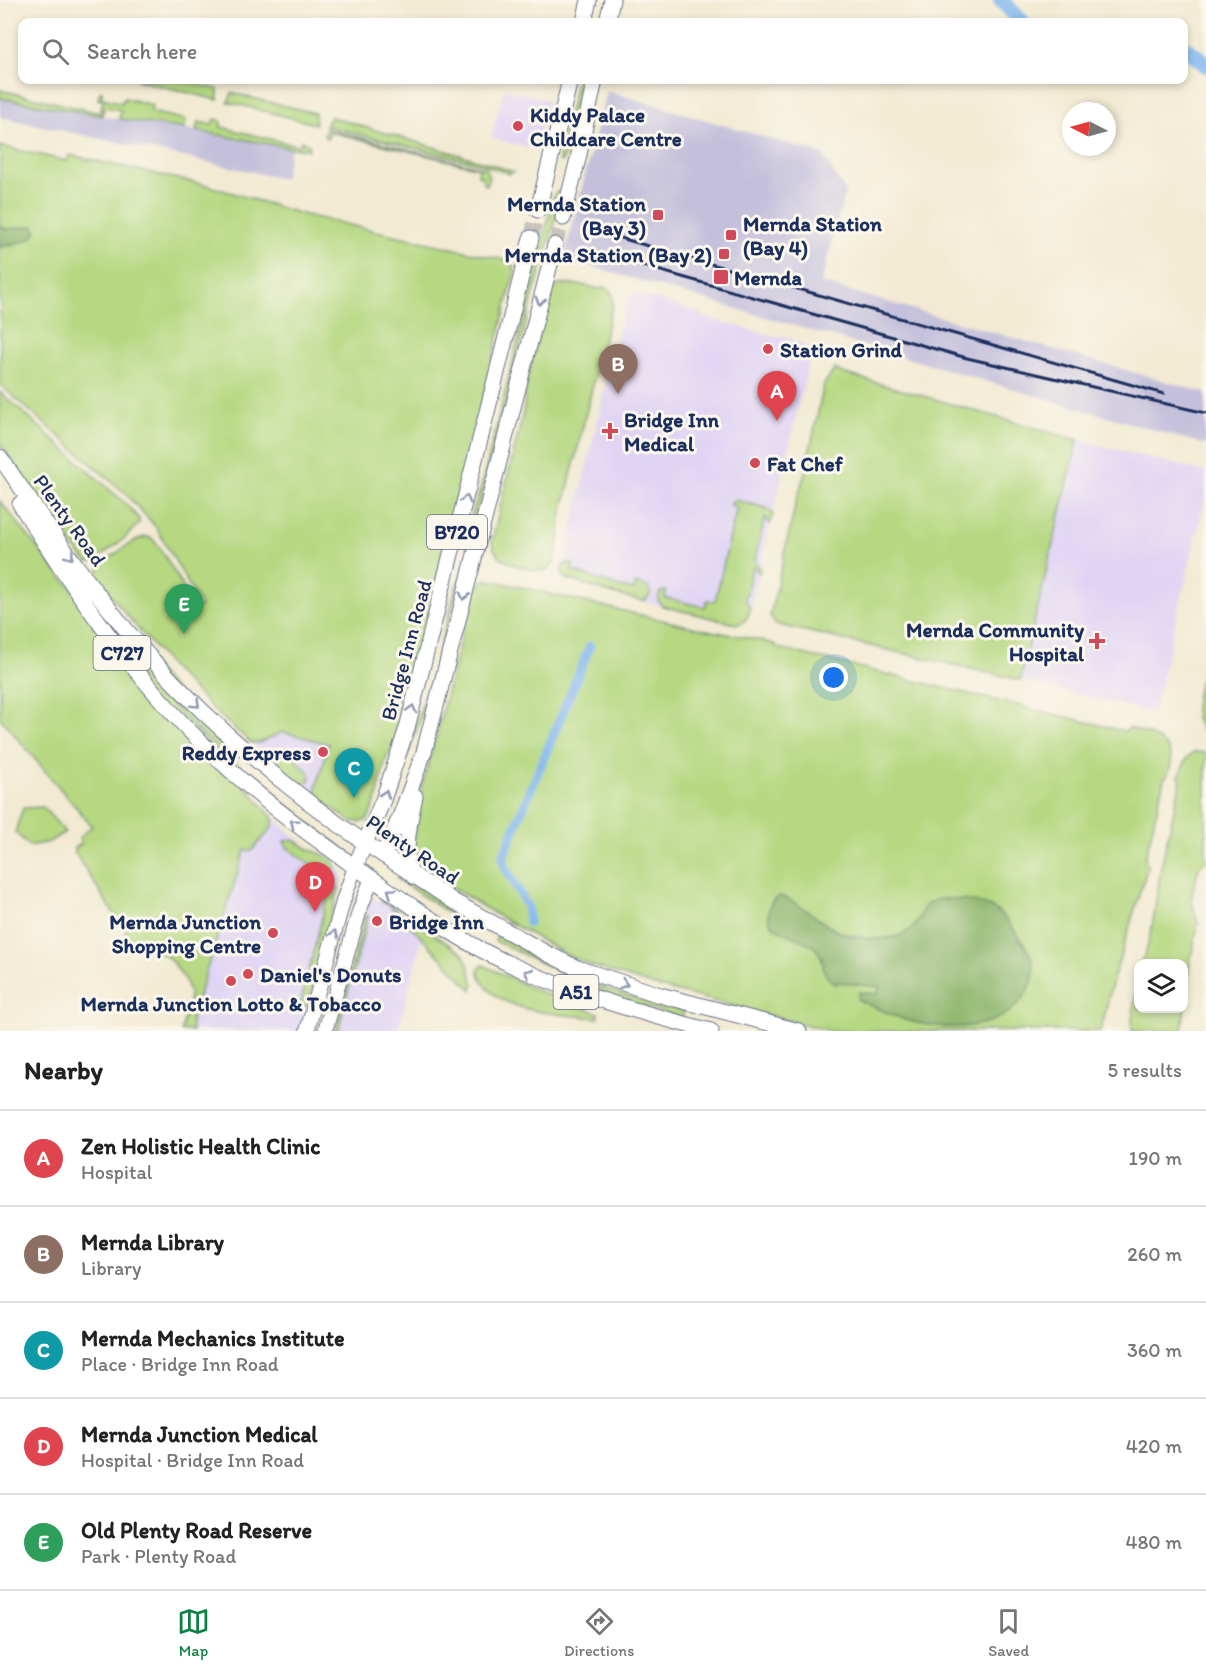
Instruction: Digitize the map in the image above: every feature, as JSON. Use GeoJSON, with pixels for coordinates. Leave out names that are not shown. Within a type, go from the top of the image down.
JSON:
{"type":"FeatureCollection","features":[{"type":"Feature","properties":{"kind":"main road"},"geometry":{"type":"LineString","coordinates":[[585,18],[590,0]]}},
{"type":"Feature","properties":{"kind":"main road"},"geometry":{"type":"LineString","coordinates":[[608,18],[612,0]]}},
{"type":"Feature","properties":{"kind":"main road"},"geometry":{"type":"LineString","coordinates":[[538,210],[569,84]]}},
{"type":"Feature","properties":{"kind":"main road"},"geometry":{"type":"LineString","coordinates":[[563,218],[594,84]]}},
{"type":"Feature","properties":{"kind":"main road"},"geometry":{"type":"LineString","coordinates":[[547,172],[573,179]]}},
{"type":"Feature","properties":{"kind":"main road","name":"Bridge Inn Road"},"geometry":{"type":"LineString","coordinates":[[307,1031],[344,898],[404,739],[531,238]]}},
{"type":"Feature","properties":{"kind":"main road","name":"Bridge Inn Road"},"geometry":{"type":"LineString","coordinates":[[326,1031],[360,909],[404,808],[424,752],[555,245]]}},
{"type":"Feature","properties":{"kind":"main road","name":"Plenty Road"},"geometry":{"type":"LineString","coordinates":[[0,457],[83,575],[167,676],[277,778],[320,812],[414,877],[495,925],[577,968],[636,988],[799,1031]]}},
{"type":"Feature","properties":{"kind":"main road","name":"Plenty Road"},"geometry":{"type":"LineString","coordinates":[[0,472],[62,570],[113,641],[154,692],[211,752],[282,814],[450,931],[516,967],[565,988],[645,1014],[704,1029]]}},
{"type":"Feature","properties":{"kind":"main road"},"geometry":{"type":"LineString","coordinates":[[451,558],[473,563]]}},
{"type":"Feature","properties":{"kind":"main road"},"geometry":{"type":"LineString","coordinates":[[414,877],[408,865],[408,844],[424,752]]}},
{"type":"Feature","properties":{"kind":"main road"},"geometry":{"type":"LineString","coordinates":[[475,946],[482,936],[495,925]]}},
{"type":"Feature","properties":{"kind":"main road"},"geometry":{"type":"LineString","coordinates":[[704,1029],[707,1007]]}},
{"type":"Feature","properties":{"kind":"shaded area","name":"Kiddy Palace Childcare Centre"},"geometry":{"type":"Polygon","coordinates":[[[504,89],[548,100],[536,150],[491,138],[504,89]]]}},
{"type":"Feature","properties":{"kind":"shaded area"},"geometry":{"type":"Polygon","coordinates":[[[607,91],[822,154],[845,191],[821,283],[1206,393],[1206,445],[572,261],[567,257],[566,249],[607,91]]]}},
{"type":"Feature","properties":{"kind":"shaded area"},"geometry":{"type":"Polygon","coordinates":[[[0,98],[78,113],[291,147],[284,179],[0,117],[0,98]]]}},
{"type":"Feature","properties":{"kind":"shaded area"},"geometry":{"type":"Polygon","coordinates":[[[631,294],[700,312],[703,317],[775,337],[787,337],[806,346],[811,353],[749,615],[741,624],[620,596],[563,576],[563,566],[625,304],[631,294]]]}},
{"type":"Feature","properties":{"kind":"shaded area"},"geometry":{"type":"Polygon","coordinates":[[[1078,440],[1206,472],[1206,496],[1153,713],[1020,680],[1078,440]]]}},
{"type":"Feature","properties":{"kind":"shaded area"},"geometry":{"type":"Polygon","coordinates":[[[279,731],[329,744],[318,798],[248,741],[251,743],[279,731]]]}},
{"type":"Feature","properties":{"kind":"shaded area","name":"Mernda Junction Shopping Centre"},"geometry":{"type":"Polygon","coordinates":[[[272,816],[305,846],[330,858],[342,876],[302,1031],[187,1031],[247,844],[273,824],[272,816]]]}},
{"type":"Feature","properties":{"kind":"shaded area"},"geometry":{"type":"Polygon","coordinates":[[[371,900],[388,903],[425,928],[398,1031],[335,1031],[368,905],[371,900]]]}},
{"type":"Feature","properties":{"kind":"green space"},"geometry":{"type":"Polygon","coordinates":[[[152,84],[196,84],[218,89],[218,100],[152,84]]]}},
{"type":"Feature","properties":{"kind":"green space"},"geometry":{"type":"Polygon","coordinates":[[[576,84],[582,84],[567,154],[561,162],[559,160],[576,84]]]}},
{"type":"Feature","properties":{"kind":"green space"},"geometry":{"type":"Polygon","coordinates":[[[0,90],[100,113],[103,101],[98,99],[102,91],[102,98],[122,103],[124,98],[152,105],[151,112],[186,120],[185,129],[119,119],[121,110],[105,107],[102,116],[0,98],[0,90]]]}},
{"type":"Feature","properties":{"kind":"green space"},"geometry":{"type":"Polygon","coordinates":[[[232,93],[315,113],[315,124],[228,102],[232,93]]]}},
{"type":"Feature","properties":{"kind":"green space"},"geometry":{"type":"Polygon","coordinates":[[[331,117],[513,172],[510,174],[481,164],[325,126],[331,117]]]}},
{"type":"Feature","properties":{"kind":"green space"},"geometry":{"type":"Polygon","coordinates":[[[216,119],[221,121],[221,127],[299,146],[301,141],[309,144],[309,150],[196,131],[198,122],[212,125],[216,119]]]}},
{"type":"Feature","properties":{"kind":"green space"},"geometry":{"type":"Polygon","coordinates":[[[326,129],[487,169],[489,180],[487,185],[484,184],[483,178],[478,175],[479,168],[330,132],[326,138],[324,135],[326,129]]]}},
{"type":"Feature","properties":{"kind":"green space"},"geometry":{"type":"Polygon","coordinates":[[[0,146],[67,161],[69,155],[206,185],[305,215],[505,260],[513,265],[515,271],[395,743],[385,761],[377,798],[367,820],[350,821],[316,796],[316,788],[329,744],[283,732],[259,743],[251,743],[173,669],[98,579],[96,575],[107,560],[132,542],[148,537],[160,549],[195,609],[201,606],[155,526],[124,492],[0,385],[0,146]]]}},
{"type":"Feature","properties":{"kind":"green space"},"geometry":{"type":"Polygon","coordinates":[[[557,192],[561,193],[562,198],[533,296],[470,546],[466,547],[464,544],[471,516],[481,488],[554,195],[557,192]]]}},
{"type":"Feature","properties":{"kind":"green space"},"geometry":{"type":"Polygon","coordinates":[[[33,226],[37,230],[30,238],[0,247],[0,227],[7,229],[33,226]]]}},
{"type":"Feature","properties":{"kind":"green space"},"geometry":{"type":"Polygon","coordinates":[[[562,284],[599,289],[604,287],[612,293],[613,302],[561,517],[557,551],[550,568],[539,570],[523,567],[501,558],[495,551],[492,541],[523,414],[527,379],[550,292],[562,284]]]}},
{"type":"Feature","properties":{"kind":"green space"},"geometry":{"type":"Polygon","coordinates":[[[835,369],[842,373],[1078,440],[1020,680],[775,624],[770,616],[796,502],[806,470],[805,465],[824,384],[835,369]]]}},
{"type":"Feature","properties":{"kind":"green space"},"geometry":{"type":"Polygon","coordinates":[[[0,392],[126,504],[139,519],[139,523],[125,538],[93,562],[87,562],[80,555],[0,444],[0,392]]]}},
{"type":"Feature","properties":{"kind":"green space"},"geometry":{"type":"Polygon","coordinates":[[[735,500],[766,508],[773,513],[770,524],[765,517],[755,560],[760,569],[759,573],[753,566],[745,599],[750,608],[746,619],[736,624],[662,606],[658,600],[660,592],[666,591],[665,598],[705,607],[707,600],[715,601],[737,507],[730,505],[735,500]]]}},
{"type":"Feature","properties":{"kind":"green space"},"geometry":{"type":"Polygon","coordinates":[[[0,501],[53,567],[273,818],[270,830],[252,851],[245,850],[191,1019],[192,1031],[181,1031],[189,1001],[185,980],[165,955],[132,942],[75,853],[75,848],[81,844],[79,838],[92,826],[0,718],[0,501]]]}},
{"type":"Feature","properties":{"kind":"green space"},"geometry":{"type":"Polygon","coordinates":[[[567,563],[573,564],[572,571],[620,587],[634,590],[636,583],[649,588],[650,595],[646,600],[641,601],[565,578],[562,569],[567,563]]]}},
{"type":"Feature","properties":{"kind":"green space"},"geometry":{"type":"Polygon","coordinates":[[[460,578],[436,678],[384,819],[381,818],[432,680],[456,585],[460,578]]]}},
{"type":"Feature","properties":{"kind":"green space"},"geometry":{"type":"Polygon","coordinates":[[[485,580],[754,639],[774,644],[778,648],[1124,731],[1130,728],[1163,743],[1170,754],[1171,767],[1164,779],[1145,860],[1148,866],[1113,980],[1101,1031],[831,1031],[655,986],[593,966],[567,955],[500,917],[417,866],[412,852],[420,793],[472,594],[476,587],[485,580]]]}},
{"type":"Feature","properties":{"kind":"green space"},"geometry":{"type":"Polygon","coordinates":[[[88,593],[239,766],[295,813],[340,846],[338,849],[263,793],[174,707],[86,595],[88,593]]]}},
{"type":"Feature","properties":{"kind":"green space"},"geometry":{"type":"Polygon","coordinates":[[[1206,670],[1206,736],[1198,722],[1195,709],[1200,680],[1206,670]]]}},
{"type":"Feature","properties":{"kind":"green space"},"geometry":{"type":"Polygon","coordinates":[[[1194,752],[1206,753],[1206,861],[1199,867],[1192,894],[1198,924],[1188,977],[1188,959],[1142,959],[1151,933],[1161,868],[1181,781],[1179,775],[1187,758],[1194,752]]]}},
{"type":"Feature","properties":{"kind":"green space"},"geometry":{"type":"Polygon","coordinates":[[[281,753],[293,755],[310,774],[310,781],[301,784],[274,763],[274,755],[281,753]]]}},
{"type":"Feature","properties":{"kind":"green space"},"geometry":{"type":"Polygon","coordinates":[[[43,807],[65,832],[49,842],[29,846],[15,832],[23,808],[43,807]]]}},
{"type":"Feature","properties":{"kind":"green space"},"geometry":{"type":"Polygon","coordinates":[[[291,840],[327,857],[336,864],[328,878],[287,847],[284,841],[291,840]]]}},
{"type":"Feature","properties":{"kind":"green space"},"geometry":{"type":"Polygon","coordinates":[[[400,876],[478,924],[475,930],[398,880],[400,876]]]}},
{"type":"Feature","properties":{"kind":"green space"},"geometry":{"type":"Polygon","coordinates":[[[330,886],[339,888],[308,1006],[300,1005],[330,886]]]}},
{"type":"Feature","properties":{"kind":"green space"},"geometry":{"type":"Polygon","coordinates":[[[780,896],[800,906],[836,930],[873,939],[901,935],[909,930],[916,924],[925,906],[932,901],[957,899],[988,906],[1006,920],[1028,952],[1034,971],[1031,984],[1017,1005],[992,1021],[960,1027],[944,1027],[899,1018],[858,1000],[859,992],[878,994],[879,987],[836,982],[836,985],[826,975],[822,958],[816,949],[774,927],[769,920],[768,911],[773,900],[780,896]]]}},
{"type":"Feature","properties":{"kind":"green space"},"geometry":{"type":"Polygon","coordinates":[[[382,900],[462,953],[467,960],[474,984],[472,990],[397,912],[382,900]]]}},
{"type":"Feature","properties":{"kind":"green space"},"geometry":{"type":"Polygon","coordinates":[[[365,915],[368,916],[337,1031],[335,1029],[365,915]]]}},
{"type":"Feature","properties":{"kind":"green space"},"geometry":{"type":"Polygon","coordinates":[[[498,935],[589,982],[630,997],[684,1011],[682,1018],[613,997],[495,941],[498,935]]]}},
{"type":"Feature","properties":{"kind":"green space"},"geometry":{"type":"Polygon","coordinates":[[[483,965],[538,991],[598,1013],[598,1018],[547,1013],[511,1004],[496,996],[485,985],[478,970],[483,965]]]}},
{"type":"Feature","properties":{"kind":"green space"},"geometry":{"type":"Polygon","coordinates":[[[1134,1006],[1134,1013],[1184,1013],[1182,1031],[1132,1031],[1134,1006]]]}},
{"type":"Feature","properties":{"kind":"waterway"},"geometry":{"type":"LineString","coordinates":[[1001,0],[1018,18]]}},
{"type":"Feature","properties":{"kind":"waterway"},"geometry":{"type":"LineString","coordinates":[[1188,51],[1206,65]]}},
{"type":"Feature","properties":{"kind":"waterway"},"geometry":{"type":"LineString","coordinates":[[529,923],[527,906],[505,867],[503,857],[590,646]]}},
{"type":"Feature","properties":{"kind":"tunnel"},"geometry":{"type":"LineString","coordinates":[[531,238],[538,210]]}},
{"type":"Feature","properties":{"kind":"tunnel"},"geometry":{"type":"LineString","coordinates":[[555,245],[563,218]]}},
{"type":"Feature","properties":{"kind":"railway"},"geometry":{"type":"LineString","coordinates":[[596,231],[1164,394]]}},
{"type":"Feature","properties":{"kind":"railway"},"geometry":{"type":"LineString","coordinates":[[591,251],[967,358],[1206,413]]}},
{"type":"Feature","properties":{"kind":"place","name":"Kiddy Palace Childcare Centre"},"geometry":{"type":"Point","coordinates":[518,126]}},
{"type":"Feature","properties":{"kind":"place","name":"Mernda Station (Bay 3)"},"geometry":{"type":"Point","coordinates":[658,215]}},
{"type":"Feature","properties":{"kind":"place","name":"Mernda Station (Bay 4)"},"geometry":{"type":"Point","coordinates":[731,235]}},
{"type":"Feature","properties":{"kind":"place","name":"Mernda Station (Bay 2)"},"geometry":{"type":"Point","coordinates":[724,254]}},
{"type":"Feature","properties":{"kind":"place","name":"Mernda"},"geometry":{"type":"Point","coordinates":[721,277]}},
{"type":"Feature","properties":{"kind":"place","name":"Station Grind"},"geometry":{"type":"Point","coordinates":[768,349]}},
{"type":"Feature","properties":{"kind":"place","name":"Mernda Library"},"geometry":{"type":"Point","coordinates":[618,394]}},
{"type":"Feature","properties":{"kind":"place","name":"Zen Holistic Health Clinic"},"geometry":{"type":"Point","coordinates":[777,421]}},
{"type":"Feature","properties":{"kind":"place","name":"Bridge Inn Medical"},"geometry":{"type":"Point","coordinates":[610,431]}},
{"type":"Feature","properties":{"kind":"place","name":"Fat Chef"},"geometry":{"type":"Point","coordinates":[755,463]}},
{"type":"Feature","properties":{"kind":"place","name":"Old Plenty Road Reserve"},"geometry":{"type":"Point","coordinates":[184,634]}},
{"type":"Feature","properties":{"kind":"place","name":"Mernda Community Hospital"},"geometry":{"type":"Point","coordinates":[1097,641]}},
{"type":"Feature","properties":{"kind":"place","name":"Reddy Express"},"geometry":{"type":"Point","coordinates":[323,752]}},
{"type":"Feature","properties":{"kind":"place","name":"Mernda Mechanics Institute"},"geometry":{"type":"Point","coordinates":[354,798]}},
{"type":"Feature","properties":{"kind":"place","name":"Mernda Junction Medical"},"geometry":{"type":"Point","coordinates":[315,912]}},
{"type":"Feature","properties":{"kind":"place","name":"Bridge Inn"},"geometry":{"type":"Point","coordinates":[377,921]}},
{"type":"Feature","properties":{"kind":"place","name":"Mernda Junction Shopping Centre"},"geometry":{"type":"Point","coordinates":[273,933]}},
{"type":"Feature","properties":{"kind":"place","name":"Daniel's Donuts"},"geometry":{"type":"Point","coordinates":[248,974]}},
{"type":"Feature","properties":{"kind":"place","name":"Mernda Junction Lotto & Tobacco"},"geometry":{"type":"Point","coordinates":[231,981]}}]}
